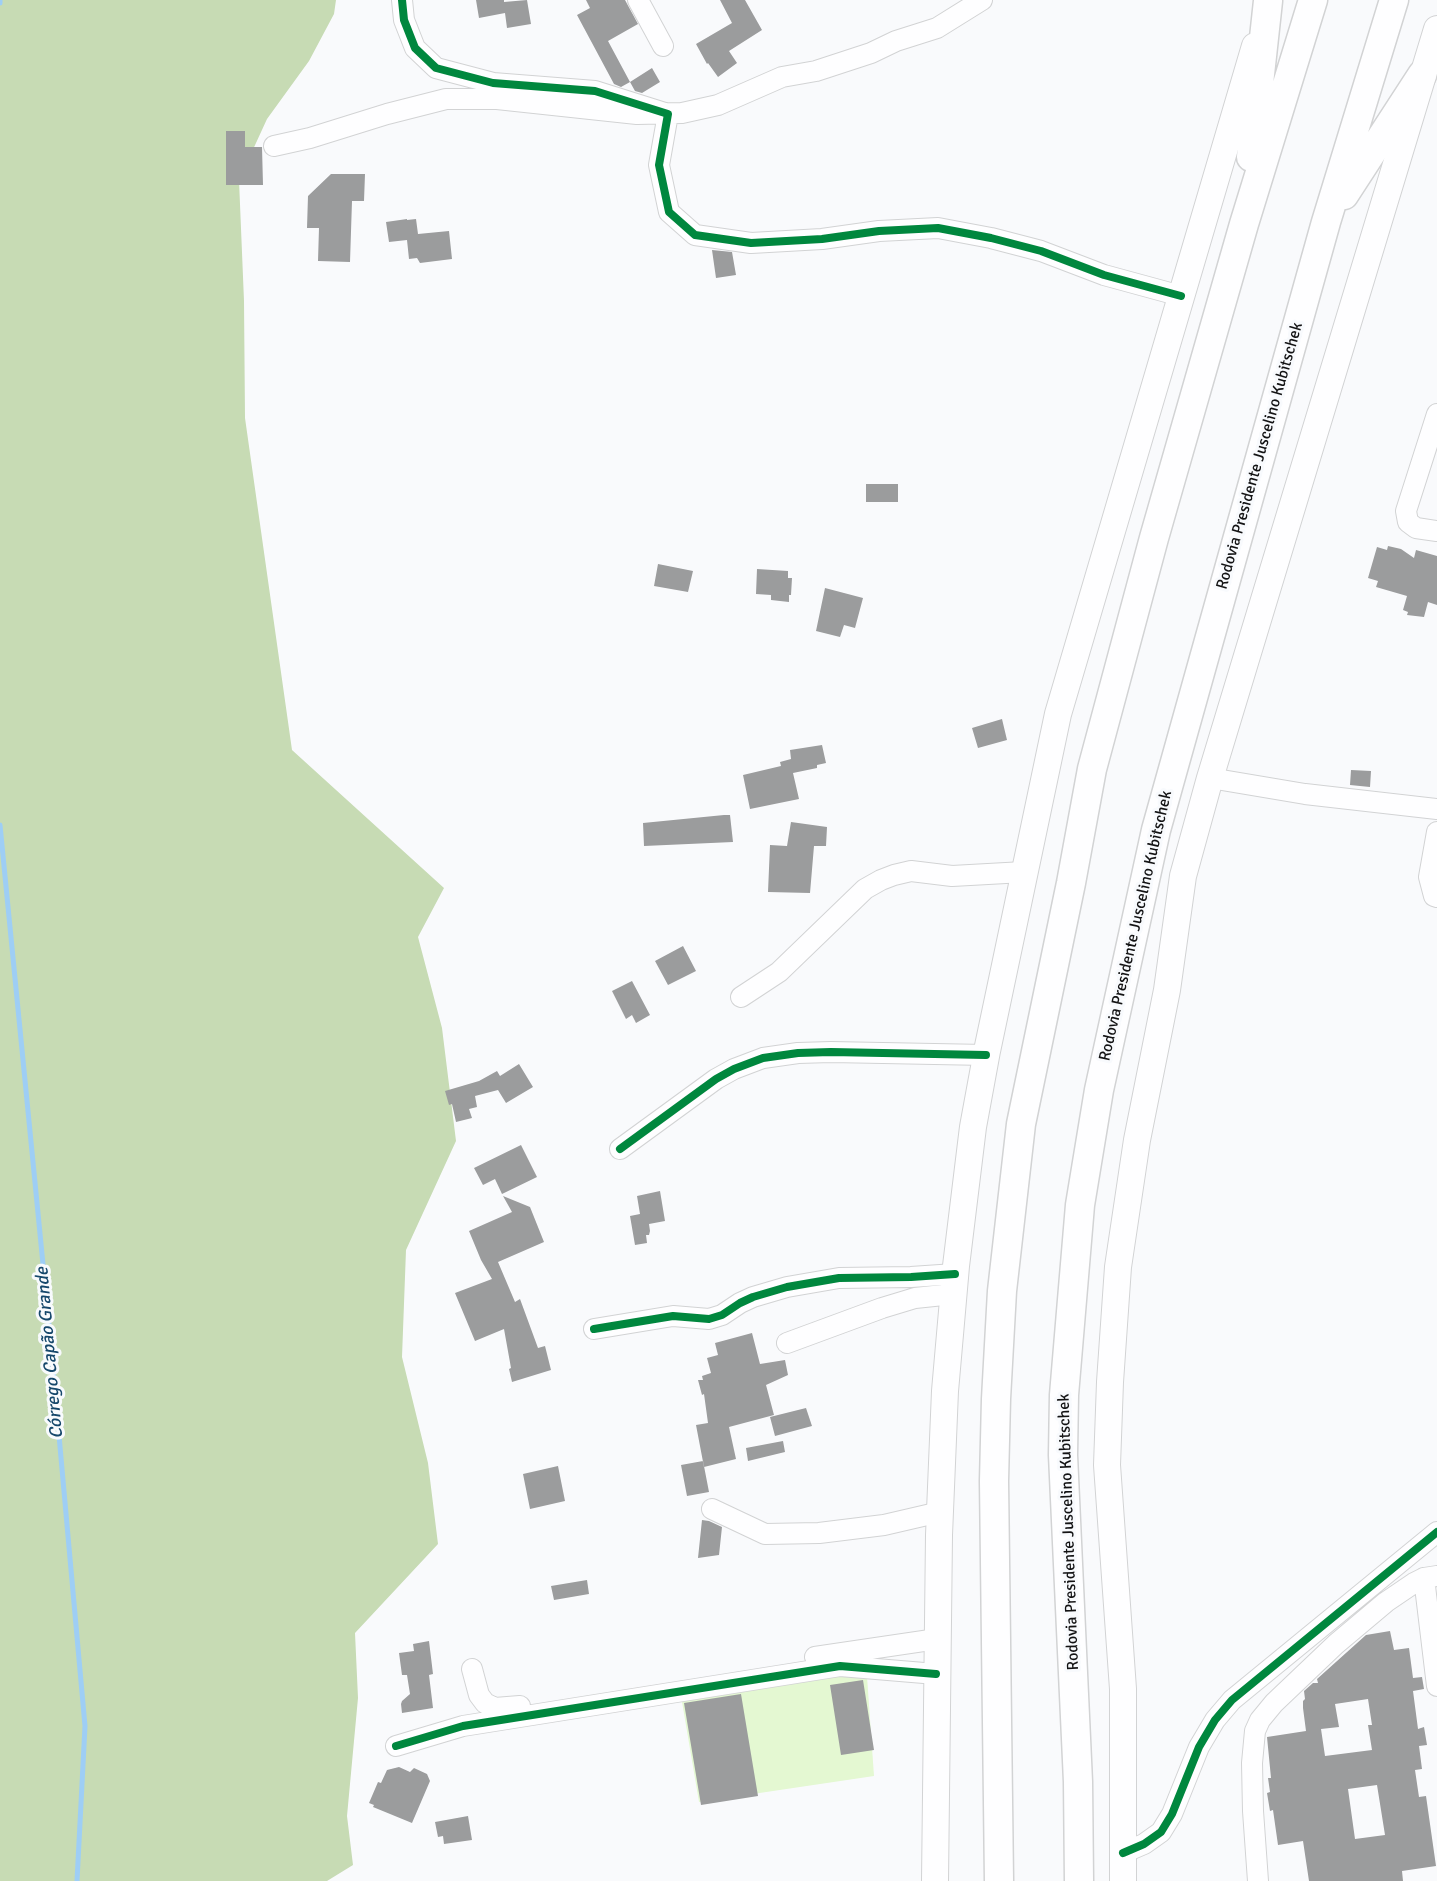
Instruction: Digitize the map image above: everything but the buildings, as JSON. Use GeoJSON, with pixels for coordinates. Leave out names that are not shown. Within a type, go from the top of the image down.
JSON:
{"type":"FeatureCollection","features":[{"type":"Feature","properties":{"kind":"highway"},"geometry":{"type":"LineString","coordinates":[[1244,224],[1268,0]]}},
{"type":"Feature","properties":{"kind":"highway"},"geometry":{"type":"LineString","coordinates":[[999,1881],[994,1481],[996,1399],[1002,1291],[1021,1124],[1092,769],[1154,538],[1244,224],[1313,0]]}},
{"type":"Feature","properties":{"kind":"highway","name":"Rodovia Presidente Juscelino Kubitschek"},"geometry":{"type":"LineString","coordinates":[[1079,1881],[1077,1758],[1063,1455],[1066,1361],[1080,1205],[1099,1090],[1156,830],[1326,222],[1394,0]]}},
{"type":"Feature","properties":{"kind":"highway"},"geometry":{"type":"LineString","coordinates":[[1326,222],[1430,77]]}},
{"type":"Feature","properties":{"kind":"main road"},"geometry":{"type":"LineString","coordinates":[[935,1881],[936,1674],[945,1391],[954,1284],[973,1127],[1058,714],[1268,0]]}},
{"type":"Feature","properties":{"kind":"main road"},"geometry":{"type":"LineString","coordinates":[[1123,1881],[1123,1689],[1107,1465],[1118,1267],[1137,1140],[1167,990],[1183,876],[1210,778],[1430,77],[1437,29]]}},
{"type":"Feature","properties":{"kind":"street"},"geometry":{"type":"LineString","coordinates":[[402,0],[404,20],[415,48],[436,68],[494,83],[595,91],[669,114]]}},
{"type":"Feature","properties":{"kind":"street"},"geometry":{"type":"LineString","coordinates":[[638,0],[663,46]]}},
{"type":"Feature","properties":{"kind":"street"},"geometry":{"type":"LineString","coordinates":[[274,146],[446,99],[497,99],[637,114],[682,114],[718,105],[782,77],[816,71],[937,28],[982,0]]}},
{"type":"Feature","properties":{"kind":"street"},"geometry":{"type":"LineString","coordinates":[[669,114],[659,165],[669,212],[695,236],[751,243],[938,228],[1041,251],[1104,275],[1181,296]]}},
{"type":"Feature","properties":{"kind":"street"},"geometry":{"type":"LineString","coordinates":[[1437,414],[1406,512],[1408,522],[1416,528],[1437,531]]}},
{"type":"Feature","properties":{"kind":"street"},"geometry":{"type":"LineString","coordinates":[[1210,778],[1305,794],[1437,809]]}},
{"type":"Feature","properties":{"kind":"street"},"geometry":{"type":"LineString","coordinates":[[1437,832],[1429,877],[1434,896],[1437,897]]}},
{"type":"Feature","properties":{"kind":"street"},"geometry":{"type":"LineString","coordinates":[[741,997],[779,972],[865,889],[894,874],[911,871],[952,876],[1024,872]]}},
{"type":"Feature","properties":{"kind":"street"},"geometry":{"type":"LineString","coordinates":[[620,1149],[716,1079],[734,1069],[764,1058],[820,1052],[986,1055]]}},
{"type":"Feature","properties":{"kind":"street"},"geometry":{"type":"LineString","coordinates":[[594,1329],[673,1316],[709,1319],[722,1315],[740,1302],[753,1297],[787,1287],[839,1278],[911,1277],[954,1284]]}},
{"type":"Feature","properties":{"kind":"street"},"geometry":{"type":"LineString","coordinates":[[787,1343],[954,1284]]}},
{"type":"Feature","properties":{"kind":"street"},"geometry":{"type":"LineString","coordinates":[[712,1509],[765,1534],[819,1533],[884,1525],[940,1512]]}},
{"type":"Feature","properties":{"kind":"street"},"geometry":{"type":"LineString","coordinates":[[1123,1853],[1144,1844],[1161,1832],[1172,1814],[1199,1747],[1215,1720],[1232,1700],[1437,1532]]}},
{"type":"Feature","properties":{"kind":"street"},"geometry":{"type":"LineString","coordinates":[[1258,1881],[1252,1763],[1255,1731],[1260,1720],[1274,1703],[1336,1644],[1401,1590],[1430,1577],[1437,1686]]}},
{"type":"Feature","properties":{"kind":"street"},"geometry":{"type":"LineString","coordinates":[[472,1669],[479,1695],[485,1703],[495,1708],[513,1707],[623,1692],[829,1654],[937,1639]]}},
{"type":"Feature","properties":{"kind":"street"},"geometry":{"type":"LineString","coordinates":[[396,1746],[463,1726],[840,1666],[936,1674]]}},
{"type":"Feature","properties":{"kind":"green space"},"geometry":{"type":"Polygon","coordinates":[[[0,0],[336,0],[334,14],[309,61],[267,119],[239,180],[244,301],[245,418],[292,750],[444,888],[418,937],[442,1028],[456,1141],[406,1250],[402,1357],[428,1463],[438,1544],[355,1633],[358,1698],[347,1816],[353,1865],[327,1881],[0,1881],[0,0]]]}},
{"type":"Feature","properties":{"kind":"green space"},"geometry":{"type":"Polygon","coordinates":[[[866,1662],[874,1776],[699,1802],[680,1690],[866,1662]]]}},
{"type":"Feature","properties":{"kind":"waterway","name":"Córrego Capão Grande"},"geometry":{"type":"LineString","coordinates":[[0,825],[51,1346],[85,1726],[77,1881]]}},
{"type":"Feature","properties":{"kind":"cycle path"},"geometry":{"type":"LineString","coordinates":[[402,0],[404,20],[415,48],[436,68],[493,83],[595,91],[668,114],[659,165],[669,212],[695,235],[751,243],[938,228],[1041,251],[1104,275],[1181,296]]}},
{"type":"Feature","properties":{"kind":"cycle path"},"geometry":{"type":"LineString","coordinates":[[620,1149],[716,1079],[763,1058],[798,1053],[831,1052],[986,1055]]}},
{"type":"Feature","properties":{"kind":"cycle path"},"geometry":{"type":"LineString","coordinates":[[594,1329],[673,1316],[709,1319],[722,1315],[753,1297],[787,1287],[839,1278],[955,1274]]}},
{"type":"Feature","properties":{"kind":"cycle path"},"geometry":{"type":"LineString","coordinates":[[1123,1853],[1144,1844],[1161,1832],[1172,1814],[1199,1747],[1215,1720],[1232,1700],[1437,1532]]}},
{"type":"Feature","properties":{"kind":"cycle path"},"geometry":{"type":"LineString","coordinates":[[396,1746],[463,1726],[840,1666],[936,1674]]}}]}
